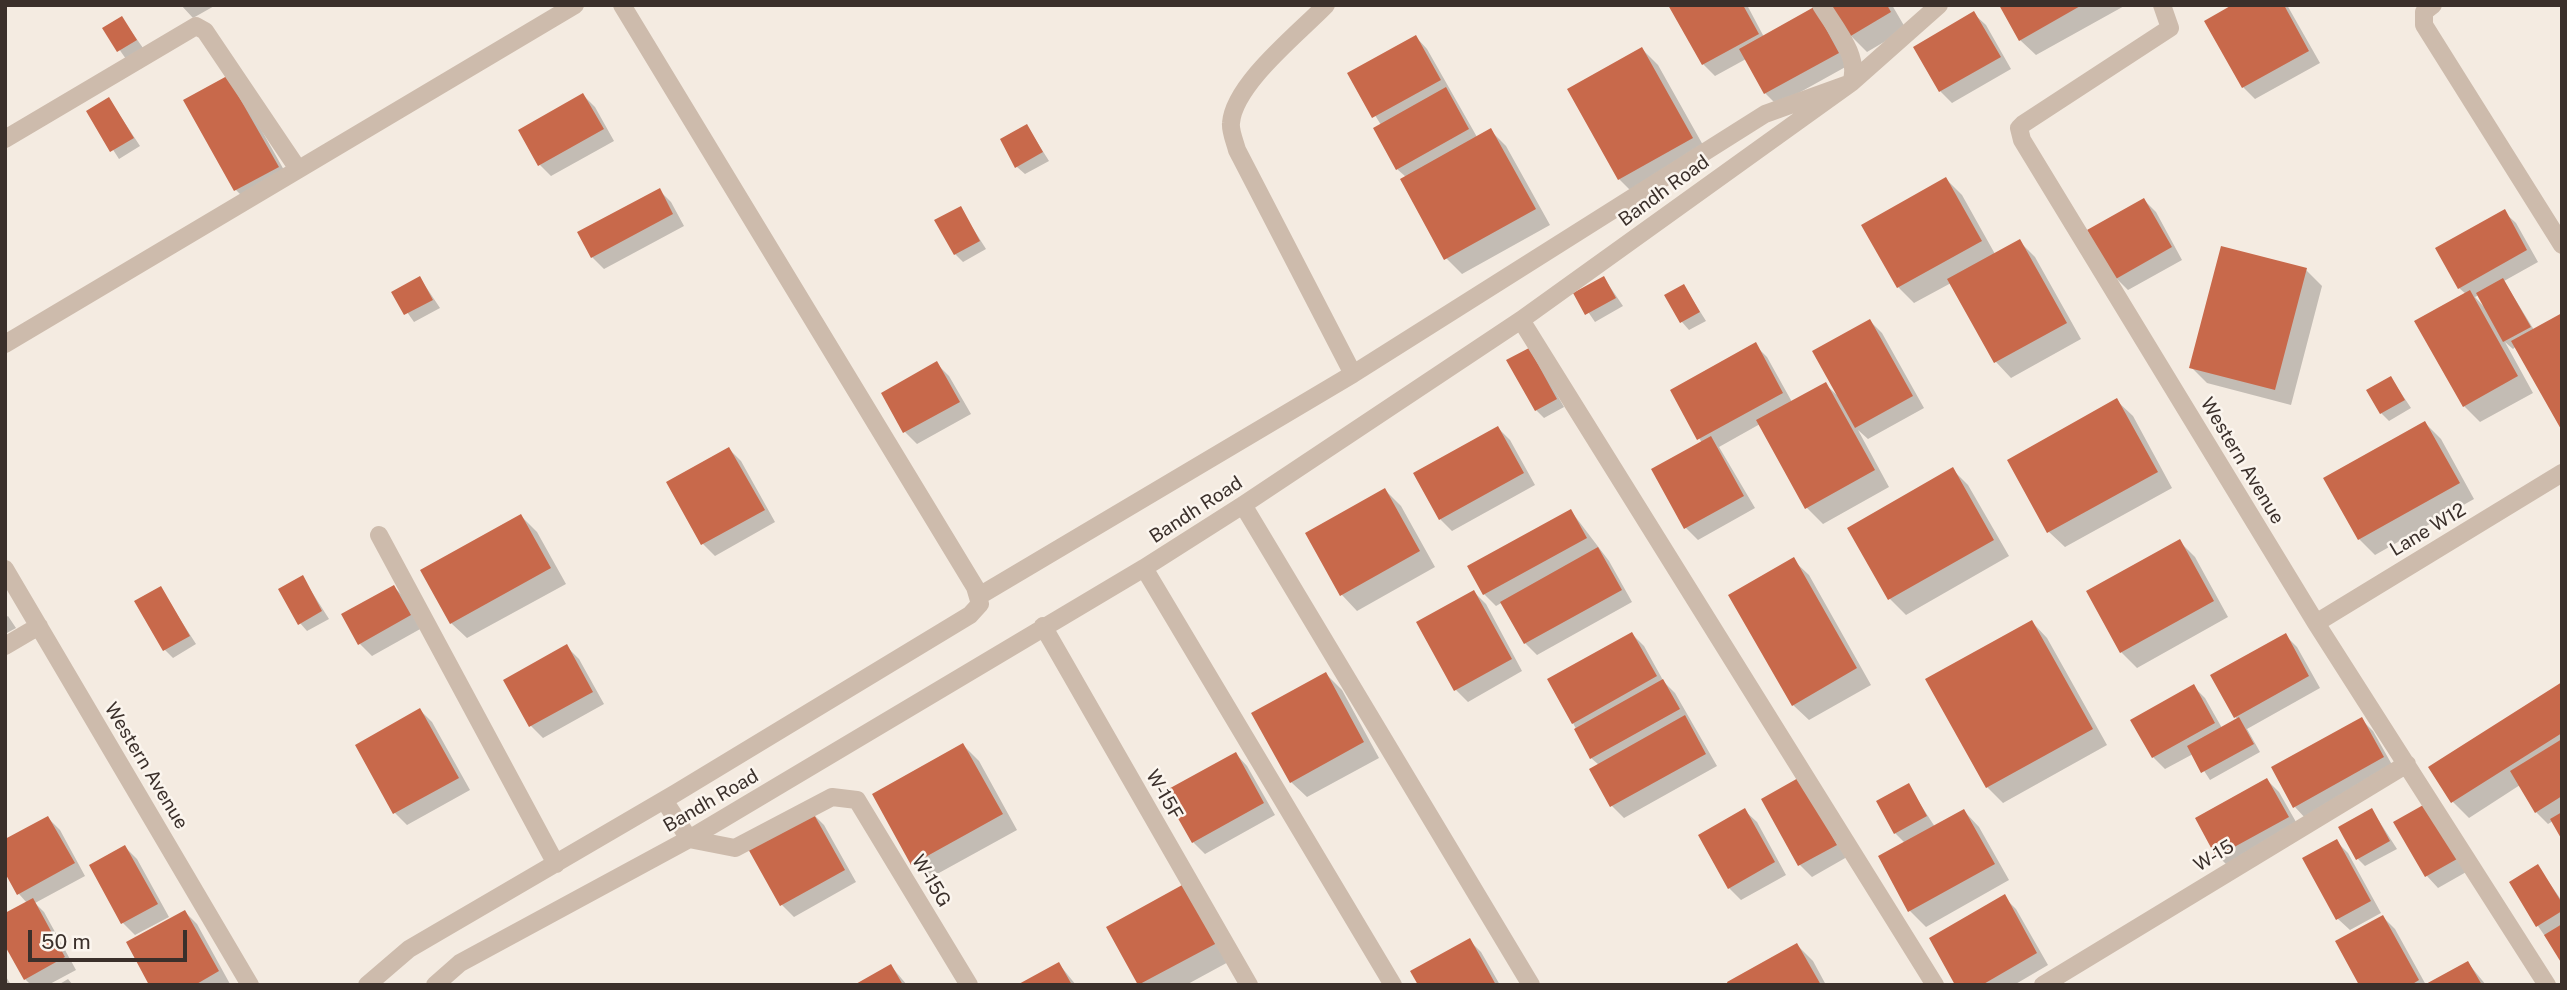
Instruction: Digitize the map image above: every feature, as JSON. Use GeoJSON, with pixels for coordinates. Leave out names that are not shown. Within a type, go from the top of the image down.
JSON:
{"type":"FeatureCollection","features":[{"type":"Feature","properties":{"kind":"street"},"geometry":{"type":"LineString","coordinates":[[5,344],[575,5]]}},
{"type":"Feature","properties":{"kind":"street"},"geometry":{"type":"LineString","coordinates":[[367,985],[409,949],[664,800],[970,615],[980,604],[979,596],[622,5]]}},
{"type":"Feature","properties":{"kind":"street"},"geometry":{"type":"LineString","coordinates":[[1326,5],[1252,80],[1235,106],[1230,125],[1237,150],[1353,374]]}},
{"type":"Feature","properties":{"kind":"street"},"geometry":{"type":"LineString","coordinates":[[979,596],[1353,374],[1765,114],[1851,83],[1856,69],[1822,5]]}},
{"type":"Feature","properties":{"kind":"street","name":"Bandh Road"},"geometry":{"type":"LineString","coordinates":[[435,985],[460,963],[689,839],[1144,568],[1243,505],[1521,320],[1851,83],[1939,5]]}},
{"type":"Feature","properties":{"kind":"street","name":"Western Avenue"},"geometry":{"type":"LineString","coordinates":[[2162,5],[2170,28],[2023,124],[2019,128],[2022,141],[2316,623],[2547,985]]}},
{"type":"Feature","properties":{"kind":"street"},"geometry":{"type":"LineString","coordinates":[[2433,5],[2424,12],[2424,25],[2562,246]]}},
{"type":"Feature","properties":{"kind":"street"},"geometry":{"type":"LineString","coordinates":[[5,139],[196,26],[205,31],[298,169]]}},
{"type":"Feature","properties":{"kind":"street"},"geometry":{"type":"LineString","coordinates":[[1521,320],[1935,985]]}},
{"type":"Feature","properties":{"kind":"street","name":"Lane W12"},"geometry":{"type":"LineString","coordinates":[[2316,623],[2562,473]]}},
{"type":"Feature","properties":{"kind":"street"},"geometry":{"type":"LineString","coordinates":[[1243,505],[1531,985]]}},
{"type":"Feature","properties":{"kind":"street"},"geometry":{"type":"LineString","coordinates":[[379,536],[556,864]]}},
{"type":"Feature","properties":{"kind":"street"},"geometry":{"type":"LineString","coordinates":[[1144,568],[1393,985]]}},
{"type":"Feature","properties":{"kind":"street","name":"Western Avenue"},"geometry":{"type":"LineString","coordinates":[[5,569],[250,985]]}},
{"type":"Feature","properties":{"kind":"street"},"geometry":{"type":"LineString","coordinates":[[5,646],[39,626]]}},
{"type":"Feature","properties":{"kind":"street","name":"W-15F"},"geometry":{"type":"LineString","coordinates":[[1043,626],[1249,985]]}},
{"type":"Feature","properties":{"kind":"street","name":"W-15"},"geometry":{"type":"LineString","coordinates":[[2043,985],[2407,764]]}},
{"type":"Feature","properties":{"kind":"street","name":"W-15G"},"geometry":{"type":"LineString","coordinates":[[689,839],[735,848],[832,797],[857,800],[969,985]]}},
{"type":"Feature","properties":{"kind":"street"},"geometry":{"type":"LineString","coordinates":[[664,800],[689,839]]}},
{"type":"Feature","properties":{"kind":"building"},"geometry":{"type":"Polygon","coordinates":[[[1668,5],[1743,5],[1759,34],[1702,65],[1668,5]]]}},
{"type":"Feature","properties":{"kind":"building"},"geometry":{"type":"Polygon","coordinates":[[[1831,5],[1887,5],[1891,12],[1849,37],[1831,5]]]}},
{"type":"Feature","properties":{"kind":"building"},"geometry":{"type":"Polygon","coordinates":[[[1999,5],[2082,5],[2019,41],[1999,5]]]}},
{"type":"Feature","properties":{"kind":"building"},"geometry":{"type":"Polygon","coordinates":[[[2232,5],[2284,5],[2309,51],[2242,88],[2204,21],[2232,5]]]}},
{"type":"Feature","properties":{"kind":"building"},"geometry":{"type":"Polygon","coordinates":[[[1814,7],[1839,53],[1764,94],[1739,49],[1814,7]]]}},
{"type":"Feature","properties":{"kind":"building"},"geometry":{"type":"Polygon","coordinates":[[[1974,11],[2001,57],[1939,92],[1913,47],[1974,11]]]}},
{"type":"Feature","properties":{"kind":"building"},"geometry":{"type":"Polygon","coordinates":[[[122,16],[137,40],[117,52],[102,28],[122,16]]]}},
{"type":"Feature","properties":{"kind":"building"},"geometry":{"type":"Polygon","coordinates":[[[1416,35],[1441,80],[1372,118],[1347,73],[1416,35]]]}},
{"type":"Feature","properties":{"kind":"building"},"geometry":{"type":"Polygon","coordinates":[[[1642,47],[1693,138],[1618,180],[1567,89],[1642,47]]]}},
{"type":"Feature","properties":{"kind":"building"},"geometry":{"type":"Polygon","coordinates":[[[227,76],[279,167],[234,191],[183,100],[227,76]]]}},
{"type":"Feature","properties":{"kind":"building"},"geometry":{"type":"Polygon","coordinates":[[[1446,87],[1469,129],[1396,170],[1373,128],[1446,87]]]}},
{"type":"Feature","properties":{"kind":"building"},"geometry":{"type":"Polygon","coordinates":[[[583,93],[604,129],[538,166],[518,130],[583,93]]]}},
{"type":"Feature","properties":{"kind":"building"},"geometry":{"type":"Polygon","coordinates":[[[109,97],[134,138],[110,152],[86,111],[109,97]]]}},
{"type":"Feature","properties":{"kind":"building"},"geometry":{"type":"Polygon","coordinates":[[[1027,124],[1043,152],[1015,168],[1000,139],[1027,124]]]}},
{"type":"Feature","properties":{"kind":"building"},"geometry":{"type":"Polygon","coordinates":[[[1491,128],[1536,209],[1444,260],[1400,179],[1491,128]]]}},
{"type":"Feature","properties":{"kind":"building"},"geometry":{"type":"Polygon","coordinates":[[[1946,177],[1982,241],[1897,288],[1861,225],[1946,177]]]}},
{"type":"Feature","properties":{"kind":"building"},"geometry":{"type":"Polygon","coordinates":[[[660,188],[673,214],[591,258],[577,232],[660,188]]]}},
{"type":"Feature","properties":{"kind":"building"},"geometry":{"type":"Polygon","coordinates":[[[2144,198],[2172,247],[2114,280],[2087,230],[2144,198]]]}},
{"type":"Feature","properties":{"kind":"building"},"geometry":{"type":"Polygon","coordinates":[[[961,206],[980,241],[954,255],[934,220],[961,206]]]}},
{"type":"Feature","properties":{"kind":"building"},"geometry":{"type":"Polygon","coordinates":[[[2505,209],[2527,250],[2458,289],[2435,248],[2505,209]]]}},
{"type":"Feature","properties":{"kind":"building"},"geometry":{"type":"Polygon","coordinates":[[[2020,239],[2067,323],[1994,363],[1947,279],[2020,239]]]}},
{"type":"Feature","properties":{"kind":"building"},"geometry":{"type":"Polygon","coordinates":[[[2221,246],[2307,268],[2275,390],[2189,368],[2221,246]]]}},
{"type":"Feature","properties":{"kind":"building"},"geometry":{"type":"Polygon","coordinates":[[[420,276],[433,300],[404,315],[391,292],[420,276]]]}},
{"type":"Feature","properties":{"kind":"building"},"geometry":{"type":"Polygon","coordinates":[[[1604,276],[1616,298],[1585,315],[1573,293],[1604,276]]]}},
{"type":"Feature","properties":{"kind":"building"},"geometry":{"type":"Polygon","coordinates":[[[2503,278],[2531,327],[2503,342],[2476,293],[2503,278]]]}},
{"type":"Feature","properties":{"kind":"building"},"geometry":{"type":"Polygon","coordinates":[[[1684,284],[1700,312],[1680,323],[1664,295],[1684,284]]]}},
{"type":"Feature","properties":{"kind":"building"},"geometry":{"type":"Polygon","coordinates":[[[2470,290],[2518,376],[2463,407],[2414,321],[2470,290]]]}},
{"type":"Feature","properties":{"kind":"building"},"geometry":{"type":"Polygon","coordinates":[[[2562,313],[2562,431],[2511,341],[2562,313]]]}},
{"type":"Feature","properties":{"kind":"building"},"geometry":{"type":"Polygon","coordinates":[[[1870,319],[1913,396],[1855,428],[1812,351],[1870,319]]]}},
{"type":"Feature","properties":{"kind":"building"},"geometry":{"type":"Polygon","coordinates":[[[1756,342],[1783,393],[1697,440],[1670,390],[1756,342]]]}},
{"type":"Feature","properties":{"kind":"building"},"geometry":{"type":"Polygon","coordinates":[[[1529,348],[1557,399],[1535,411],[1506,360],[1529,348]]]}},
{"type":"Feature","properties":{"kind":"building"},"geometry":{"type":"Polygon","coordinates":[[[937,361],[960,402],[903,433],[881,393],[937,361]]]}},
{"type":"Feature","properties":{"kind":"building"},"geometry":{"type":"Polygon","coordinates":[[[2391,376],[2405,400],[2380,414],[2366,390],[2391,376]]]}},
{"type":"Feature","properties":{"kind":"building"},"geometry":{"type":"Polygon","coordinates":[[[1826,382],[1875,470],[1805,509],[1756,420],[1826,382]]]}},
{"type":"Feature","properties":{"kind":"building"},"geometry":{"type":"Polygon","coordinates":[[[2117,398],[2158,472],[2047,533],[2007,460],[2117,398]]]}},
{"type":"Feature","properties":{"kind":"building"},"geometry":{"type":"Polygon","coordinates":[[[2425,421],[2460,483],[2358,540],[2323,478],[2425,421]]]}},
{"type":"Feature","properties":{"kind":"building"},"geometry":{"type":"Polygon","coordinates":[[[1498,426],[1524,473],[1439,520],[1413,473],[1498,426]]]}},
{"type":"Feature","properties":{"kind":"building"},"geometry":{"type":"Polygon","coordinates":[[[1711,436],[1744,496],[1684,529],[1651,469],[1711,436]]]}},
{"type":"Feature","properties":{"kind":"building"},"geometry":{"type":"Polygon","coordinates":[[[729,447],[765,510],[701,545],[666,482],[729,447]]]}},
{"type":"Feature","properties":{"kind":"building"},"geometry":{"type":"Polygon","coordinates":[[[1953,467],[1994,540],[1888,600],[1847,528],[1953,467]]]}},
{"type":"Feature","properties":{"kind":"building"},"geometry":{"type":"Polygon","coordinates":[[[1385,488],[1420,551],[1340,596],[1305,533],[1385,488]]]}},
{"type":"Feature","properties":{"kind":"building"},"geometry":{"type":"Polygon","coordinates":[[[1571,509],[1587,538],[1483,595],[1467,566],[1571,509]]]}},
{"type":"Feature","properties":{"kind":"building"},"geometry":{"type":"Polygon","coordinates":[[[521,514],[551,568],[450,624],[420,570],[521,514]]]}},
{"type":"Feature","properties":{"kind":"building"},"geometry":{"type":"Polygon","coordinates":[[[2180,539],[2214,601],[2120,653],[2086,591],[2180,539]]]}},
{"type":"Feature","properties":{"kind":"building"},"geometry":{"type":"Polygon","coordinates":[[[1598,547],[1622,590],[1524,644],[1500,602],[1598,547]]]}},
{"type":"Feature","properties":{"kind":"building"},"geometry":{"type":"Polygon","coordinates":[[[1794,557],[1857,668],[1792,706],[1728,595],[1794,557]]]}},
{"type":"Feature","properties":{"kind":"building"},"geometry":{"type":"Polygon","coordinates":[[[303,575],[322,611],[298,625],[278,589],[303,575]]]}},
{"type":"Feature","properties":{"kind":"building"},"geometry":{"type":"Polygon","coordinates":[[[394,585],[411,615],[358,645],[341,614],[394,585]]]}},
{"type":"Feature","properties":{"kind":"building"},"geometry":{"type":"Polygon","coordinates":[[[161,586],[190,636],[163,651],[134,601],[161,586]]]}},
{"type":"Feature","properties":{"kind":"building"},"geometry":{"type":"Polygon","coordinates":[[[1474,590],[1512,659],[1454,691],[1416,622],[1474,590]]]}},
{"type":"Feature","properties":{"kind":"building"},"geometry":{"type":"Polygon","coordinates":[[[2032,620],[2093,729],[1986,788],[1925,679],[2032,620]]]}},
{"type":"Feature","properties":{"kind":"building"},"geometry":{"type":"Polygon","coordinates":[[[1632,632],[1657,676],[1572,724],[1547,679],[1632,632]]]}},
{"type":"Feature","properties":{"kind":"building"},"geometry":{"type":"Polygon","coordinates":[[[2286,633],[2309,676],[2234,718],[2210,675],[2286,633]]]}},
{"type":"Feature","properties":{"kind":"building"},"geometry":{"type":"Polygon","coordinates":[[[567,644],[593,692],[529,727],[503,680],[567,644]]]}},
{"type":"Feature","properties":{"kind":"building"},"geometry":{"type":"Polygon","coordinates":[[[1326,672],[1364,742],[1290,783],[1251,713],[1326,672]]]}},
{"type":"Feature","properties":{"kind":"building"},"geometry":{"type":"Polygon","coordinates":[[[1663,679],[1680,709],[1590,759],[1574,729],[1663,679]]]}},
{"type":"Feature","properties":{"kind":"building"},"geometry":{"type":"Polygon","coordinates":[[[2562,682],[2562,733],[2451,803],[2428,767],[2562,682]]]}},
{"type":"Feature","properties":{"kind":"building"},"geometry":{"type":"Polygon","coordinates":[[[2194,684],[2215,723],[2152,758],[2130,720],[2194,684]]]}},
{"type":"Feature","properties":{"kind":"building"},"geometry":{"type":"Polygon","coordinates":[[[420,708],[459,778],[393,814],[355,745],[420,708]]]}},
{"type":"Feature","properties":{"kind":"building"},"geometry":{"type":"Polygon","coordinates":[[[1685,715],[1706,754],[1610,807],[1589,769],[1685,715]]]}},
{"type":"Feature","properties":{"kind":"building"},"geometry":{"type":"Polygon","coordinates":[[[2239,717],[2254,744],[2201,773],[2187,746],[2239,717]]]}},
{"type":"Feature","properties":{"kind":"building"},"geometry":{"type":"Polygon","coordinates":[[[2362,717],[2384,757],[2293,808],[2271,767],[2362,717]]]}},
{"type":"Feature","properties":{"kind":"building"},"geometry":{"type":"Polygon","coordinates":[[[2562,739],[2562,796],[2535,813],[2510,771],[2562,739]]]}},
{"type":"Feature","properties":{"kind":"building"},"geometry":{"type":"Polygon","coordinates":[[[963,743],[1003,814],[911,865],[872,794],[963,743]]]}},
{"type":"Feature","properties":{"kind":"building"},"geometry":{"type":"Polygon","coordinates":[[[1236,752],[1264,803],[1192,843],[1163,792],[1236,752]]]}},
{"type":"Feature","properties":{"kind":"building"},"geometry":{"type":"Polygon","coordinates":[[[1800,777],[1837,845],[1798,866],[1761,799],[1800,777]]]}},
{"type":"Feature","properties":{"kind":"building"},"geometry":{"type":"Polygon","coordinates":[[[2267,778],[2289,817],[2216,857],[2195,818],[2267,778]]]}},
{"type":"Feature","properties":{"kind":"building"},"geometry":{"type":"Polygon","coordinates":[[[1909,783],[1927,816],[1894,834],[1876,801],[1909,783]]]}},
{"type":"Feature","properties":{"kind":"building"},"geometry":{"type":"Polygon","coordinates":[[[2425,804],[2457,859],[2425,877],[2393,822],[2425,804]]]}},
{"type":"Feature","properties":{"kind":"building"},"geometry":{"type":"Polygon","coordinates":[[[1745,808],[1775,862],[1728,889],[1698,835],[1745,808]]]}},
{"type":"Feature","properties":{"kind":"building"},"geometry":{"type":"Polygon","coordinates":[[[2372,808],[2390,841],[2356,860],[2338,827],[2372,808]]]}},
{"type":"Feature","properties":{"kind":"building"},"geometry":{"type":"Polygon","coordinates":[[[1964,809],[1995,864],[1908,912],[1878,856],[1964,809]]]}},
{"type":"Feature","properties":{"kind":"building"},"geometry":{"type":"Polygon","coordinates":[[[812,811],[845,870],[780,906],[747,847],[812,811]]]}},
{"type":"Feature","properties":{"kind":"building"},"geometry":{"type":"Polygon","coordinates":[[[2562,812],[2562,840],[2550,819],[2562,812]]]}},
{"type":"Feature","properties":{"kind":"building"},"geometry":{"type":"Polygon","coordinates":[[[48,816],[75,863],[17,895],[5,873],[5,839],[48,816]]]}},
{"type":"Feature","properties":{"kind":"building"},"geometry":{"type":"Polygon","coordinates":[[[2337,839],[2371,901],[2336,920],[2302,858],[2337,839]]]}},
{"type":"Feature","properties":{"kind":"building"},"geometry":{"type":"Polygon","coordinates":[[[125,845],[158,904],[121,924],[89,865],[125,845]]]}},
{"type":"Feature","properties":{"kind":"building"},"geometry":{"type":"Polygon","coordinates":[[[2538,864],[2562,903],[2562,911],[2536,927],[2509,882],[2538,864]]]}},
{"type":"Feature","properties":{"kind":"building"},"geometry":{"type":"Polygon","coordinates":[[[1184,884],[1217,943],[1138,985],[1106,927],[1184,884]]]}},
{"type":"Feature","properties":{"kind":"building"},"geometry":{"type":"Polygon","coordinates":[[[2005,894],[2037,953],[1982,985],[1955,985],[1929,938],[2005,894]]]}},
{"type":"Feature","properties":{"kind":"building"},"geometry":{"type":"Polygon","coordinates":[[[33,898],[65,957],[24,980],[5,946],[5,913],[33,898]]]}},
{"type":"Feature","properties":{"kind":"building"},"geometry":{"type":"Polygon","coordinates":[[[185,910],[219,971],[195,985],[149,985],[126,942],[185,910]]]}},
{"type":"Feature","properties":{"kind":"building"},"geometry":{"type":"Polygon","coordinates":[[[2383,915],[2419,980],[2411,985],[2359,985],[2335,941],[2383,915]]]}},
{"type":"Feature","properties":{"kind":"building"},"geometry":{"type":"Polygon","coordinates":[[[2562,924],[2562,964],[2544,935],[2562,924]]]}},
{"type":"Feature","properties":{"kind":"building"},"geometry":{"type":"Polygon","coordinates":[[[1470,938],[1496,985],[1418,985],[1410,971],[1470,938]]]}},
{"type":"Feature","properties":{"kind":"building"},"geometry":{"type":"Polygon","coordinates":[[[1797,943],[1821,985],[1728,985],[1727,982],[1797,943]]]}},
{"type":"Feature","properties":{"kind":"building"},"geometry":{"type":"Polygon","coordinates":[[[2468,961],[2482,985],[2424,985],[2468,961]]]}},
{"type":"Feature","properties":{"kind":"building"},"geometry":{"type":"Polygon","coordinates":[[[1059,962],[1072,985],[1017,985],[1059,962]]]}},
{"type":"Feature","properties":{"kind":"building"},"geometry":{"type":"Polygon","coordinates":[[[891,964],[903,985],[854,985],[891,964]]]}}]}
